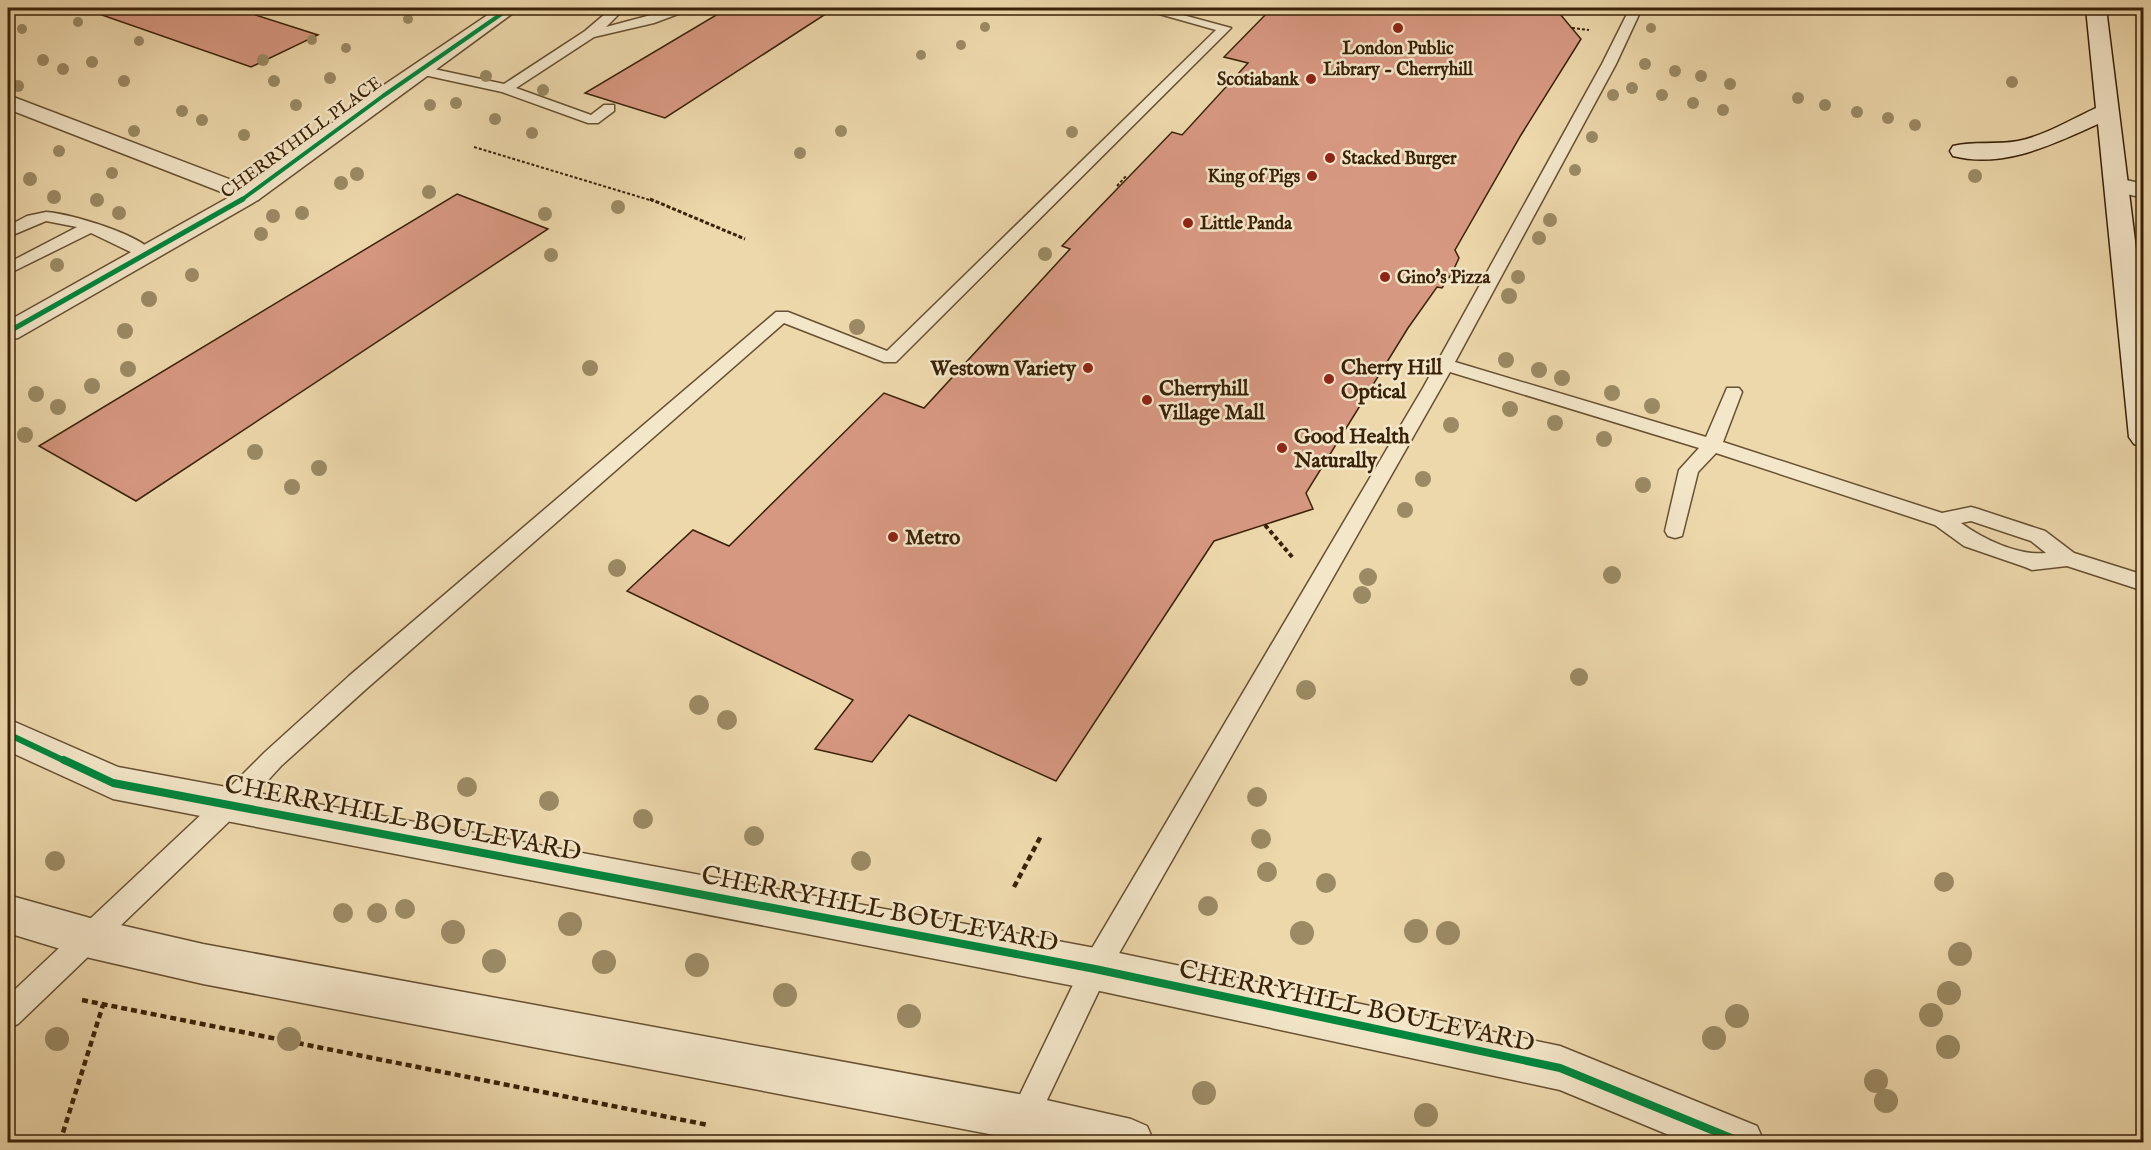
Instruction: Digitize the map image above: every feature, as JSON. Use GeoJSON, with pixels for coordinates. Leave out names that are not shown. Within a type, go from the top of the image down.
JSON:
{"type":"FeatureCollection","features":[{"type":"Feature","properties":{"kind":"street","name":"CHERRYHILL PLACE"},"geometry":{"type":"LineString","coordinates":[[8,332],[250,195],[420,70],[510,8]]}},
{"type":"Feature","properties":{"kind":"street"},"geometry":{"type":"LineString","coordinates":[[2096,8],[2144,436]]}},
{"type":"Feature","properties":{"kind":"street"},"geometry":{"type":"LineString","coordinates":[[8,102],[250,195]]}},
{"type":"Feature","properties":{"kind":"street"},"geometry":{"type":"LineString","coordinates":[[1961,151],[2001,151],[2028,146],[2108,111]]}},
{"type":"Feature","properties":{"kind":"street"},"geometry":{"type":"LineString","coordinates":[[2117,185],[2144,191]]}},
{"type":"Feature","properties":{"kind":"street","name":"CHERRYHILL BOULEVARD"},"geometry":{"type":"LineString","coordinates":[[8,734],[113,783],[231,803],[1095,969],[1560,1068],[1741,1143]]}},
{"type":"Feature","properties":{"kind":"street"},"geometry":{"type":"LineString","coordinates":[[8,914],[90,938],[203,964],[1018,1130],[1131,1143]]}},
{"type":"Feature","properties":{"kind":"lane"},"geometry":{"type":"LineString","coordinates":[[506,89],[590,34],[619,8]]}},
{"type":"Feature","properties":{"kind":"lane"},"geometry":{"type":"LineString","coordinates":[[590,34],[650,20],[688,8]]}},
{"type":"Feature","properties":{"kind":"lane"},"geometry":{"type":"LineString","coordinates":[[8,1014],[231,803],[273,759],[357,683],[782,316],[890,358],[1225,28],[1144,8]]}},
{"type":"Feature","properties":{"kind":"lane"},"geometry":{"type":"LineString","coordinates":[[1018,1130],[1095,969],[1445,365],[1609,64],[1636,8]]}},
{"type":"Feature","properties":{"kind":"lane"},"geometry":{"type":"LineString","coordinates":[[420,70],[506,89],[592,120],[609,108]]}},
{"type":"Feature","properties":{"kind":"lane"},"geometry":{"type":"LineString","coordinates":[[8,231],[34,219],[57,217],[90,227],[147,254]]}},
{"type":"Feature","properties":{"kind":"lane"},"geometry":{"type":"LineString","coordinates":[[8,269],[90,227]]}},
{"type":"Feature","properties":{"kind":"lane"},"geometry":{"type":"LineString","coordinates":[[1445,365],[1712,445],[1942,520],[1971,514],[2038,536],[2067,558],[2144,584]]}},
{"type":"Feature","properties":{"kind":"lane"},"geometry":{"type":"LineString","coordinates":[[1675,531],[1689,470],[1712,445],[1733,392]]}},
{"type":"Feature","properties":{"kind":"path"},"geometry":{"type":"LineString","coordinates":[[2029,8],[2036,10]]}},
{"type":"Feature","properties":{"kind":"path"},"geometry":{"type":"LineString","coordinates":[[474,147],[645,197],[745,239]]}},
{"type":"Feature","properties":{"kind":"path"},"geometry":{"type":"LineString","coordinates":[[1117,186],[1127,175]]}},
{"type":"Feature","properties":{"kind":"path"},"geometry":{"type":"LineString","coordinates":[[1014,887],[1042,834]]}},
{"type":"Feature","properties":{"kind":"path"},"geometry":{"type":"LineString","coordinates":[[60,1143],[103,1005],[708,1125]]}},
{"type":"Feature","properties":{"kind":"building"},"geometry":{"type":"Polygon","coordinates":[[[100,8],[234,8],[318,35],[251,67],[99,14],[100,8]]]}},
{"type":"Feature","properties":{"kind":"building"},"geometry":{"type":"Polygon","coordinates":[[[728,8],[835,8],[665,118],[585,93],[728,8]]]}},
{"type":"Feature","properties":{"kind":"building","name":"Cherryhill Village Mall"},"geometry":{"type":"Polygon","coordinates":[[[1272,8],[1555,8],[1581,39],[1521,135],[1455,250],[1459,258],[1452,273],[1442,288],[1437,287],[1408,328],[1306,493],[1313,509],[1214,541],[1056,781],[909,715],[872,762],[815,749],[853,700],[627,591],[693,530],[729,546],[884,393],[924,408],[1070,249],[1062,246],[1172,132],[1182,135],[1248,63],[1224,57],[1272,8]]]}},
{"type":"Feature","properties":{"kind":"building"},"geometry":{"type":"Polygon","coordinates":[[[457,194],[548,229],[136,501],[39,446],[457,194]]]}},
{"type":"Feature","properties":{"kind":"cycle path"},"geometry":{"type":"LineString","coordinates":[[8,332],[250,195],[383,96],[510,8]]}},
{"type":"Feature","properties":{"kind":"cycle path"},"geometry":{"type":"LineString","coordinates":[[8,734],[113,783],[1095,969],[1560,1068],[1741,1142]]}},
{"type":"Feature","properties":{"kind":"place","name":"London Public Library - Cherryhill"},"geometry":{"type":"Point","coordinates":[1398,28]}},
{"type":"Feature","properties":{"kind":"place","name":"Scotiabank"},"geometry":{"type":"Point","coordinates":[1311,79]}},
{"type":"Feature","properties":{"kind":"place","name":"Stacked Burger"},"geometry":{"type":"Point","coordinates":[1330,158]}},
{"type":"Feature","properties":{"kind":"place","name":"King of Pigs"},"geometry":{"type":"Point","coordinates":[1312,176]}},
{"type":"Feature","properties":{"kind":"place","name":"Little Panda"},"geometry":{"type":"Point","coordinates":[1188,223]}},
{"type":"Feature","properties":{"kind":"place","name":"Gino's Pizza"},"geometry":{"type":"Point","coordinates":[1385,277]}},
{"type":"Feature","properties":{"kind":"place","name":"Westown Variety"},"geometry":{"type":"Point","coordinates":[1088,368]}},
{"type":"Feature","properties":{"kind":"place","name":"Cherry Hill Optical"},"geometry":{"type":"Point","coordinates":[1329,379]}},
{"type":"Feature","properties":{"kind":"place","name":"Cherryhill Village Mall"},"geometry":{"type":"Point","coordinates":[1147,400]}},
{"type":"Feature","properties":{"kind":"place","name":"Good Health Naturally"},"geometry":{"type":"Point","coordinates":[1282,448]}},
{"type":"Feature","properties":{"kind":"place","name":"Metro"},"geometry":{"type":"Point","coordinates":[893,537]}}]}
